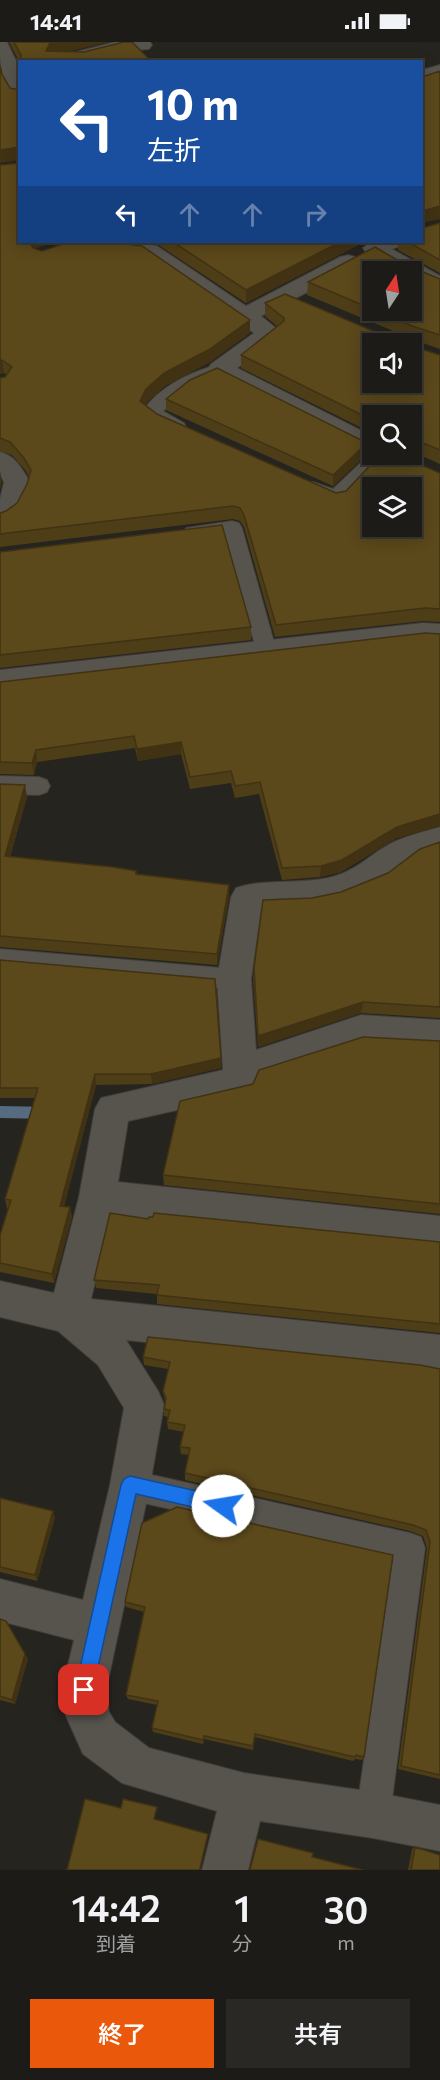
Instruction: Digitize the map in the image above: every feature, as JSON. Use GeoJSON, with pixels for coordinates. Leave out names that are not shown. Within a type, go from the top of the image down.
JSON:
{"type":"FeatureCollection","features":[{"type":"Feature","properties":{"kind":"street"},"geometry":{"type":"LineString","coordinates":[[67,60],[142,43],[157,60]]}},
{"type":"Feature","properties":{"kind":"street"},"geometry":{"type":"LineString","coordinates":[[0,46],[15,72]]}},
{"type":"Feature","properties":{"kind":"street"},"geometry":{"type":"LineString","coordinates":[[423,76],[440,71]]}},
{"type":"Feature","properties":{"kind":"street"},"geometry":{"type":"LineString","coordinates":[[102,243],[159,246],[244,316],[270,333],[220,369],[362,441]]}},
{"type":"Feature","properties":{"kind":"street"},"geometry":{"type":"LineString","coordinates":[[244,316],[295,300],[379,244],[440,285]]}},
{"type":"Feature","properties":{"kind":"street"},"geometry":{"type":"LineString","coordinates":[[0,460],[17,482],[14,500],[0,516]]}},
{"type":"Feature","properties":{"kind":"street"},"geometry":{"type":"LineString","coordinates":[[0,681],[423,633],[440,634]]}},
{"type":"Feature","properties":{"kind":"street"},"geometry":{"type":"LineString","coordinates":[[68,1315],[97,1197],[113,1109],[240,1081],[234,979],[247,897],[311,894],[339,888],[374,873],[406,850],[440,839]]}},
{"type":"Feature","properties":{"kind":"street"},"geometry":{"type":"LineString","coordinates":[[240,1070],[361,1030],[440,1035]]}},
{"type":"Feature","properties":{"kind":"street"},"geometry":{"type":"LineString","coordinates":[[97,1197],[440,1233]]}},
{"type":"Feature","properties":{"kind":"street"},"geometry":{"type":"LineString","coordinates":[[0,1299],[68,1315],[440,1354]]}},
{"type":"Feature","properties":{"kind":"street"},"geometry":{"type":"LineString","coordinates":[[68,1315],[112,1353],[144,1405],[130,1485],[84,1690],[88,1716],[99,1738],[138,1767],[244,1796],[373,1815],[440,1828]]}},
{"type":"Feature","properties":{"kind":"street"},"geometry":{"type":"LineString","coordinates":[[0,1600],[98,1625]]}},
{"type":"Feature","properties":{"kind":"street"},"geometry":{"type":"LineString","coordinates":[[225,1870],[244,1796]]}},
{"type":"Feature","properties":{"kind":"lane"},"geometry":{"type":"LineString","coordinates":[[196,435],[164,421],[151,412],[163,400],[200,375],[220,369]]}},
{"type":"Feature","properties":{"kind":"lane"},"geometry":{"type":"LineString","coordinates":[[293,479],[336,498],[379,465]]}},
{"type":"Feature","properties":{"kind":"lane"},"geometry":{"type":"LineString","coordinates":[[174,535],[232,528],[266,650]]}},
{"type":"Feature","properties":{"kind":"lane"},"geometry":{"type":"LineString","coordinates":[[0,785],[39,786]]}},
{"type":"Feature","properties":{"kind":"lane"},"geometry":{"type":"LineString","coordinates":[[0,959],[234,979]]}},
{"type":"Feature","properties":{"kind":"lane"},"geometry":{"type":"LineString","coordinates":[[130,1485],[410,1548],[373,1815]]}},
{"type":"Feature","properties":{"kind":"building"},"geometry":{"type":"Polygon","coordinates":[[[14,42],[56,42],[50,43],[46,51],[84,52],[132,42],[150,60],[21,60],[21,55],[14,42]]]}},
{"type":"Feature","properties":{"kind":"building"},"geometry":{"type":"Polygon","coordinates":[[[0,65],[10,88],[18,90],[18,147],[0,150],[0,65]]]}},
{"type":"Feature","properties":{"kind":"building"},"geometry":{"type":"Polygon","coordinates":[[[440,71],[440,206],[423,211],[423,77],[440,71]]]}},
{"type":"Feature","properties":{"kind":"building"},"geometry":{"type":"Polygon","coordinates":[[[18,163],[18,243],[30,243],[33,248],[42,251],[66,243],[117,243],[142,246],[250,320],[210,349],[164,373],[146,389],[140,401],[157,414],[336,493],[346,491],[371,465],[421,465],[440,473],[440,609],[425,608],[276,625],[244,515],[240,508],[233,506],[0,534],[0,513],[17,503],[31,470],[10,442],[0,438],[0,378],[5,377],[12,367],[0,361],[0,165],[18,163]]]}},
{"type":"Feature","properties":{"kind":"building"},"geometry":{"type":"Polygon","coordinates":[[[440,223],[440,260],[410,243],[423,243],[423,228],[440,223]]]}},
{"type":"Feature","properties":{"kind":"building"},"geometry":{"type":"Polygon","coordinates":[[[175,243],[338,243],[246,290],[175,243]]]}},
{"type":"Feature","properties":{"kind":"building"},"geometry":{"type":"Polygon","coordinates":[[[375,247],[399,261],[362,261],[362,305],[308,282],[375,247]]]}},
{"type":"Feature","properties":{"kind":"building"},"geometry":{"type":"Polygon","coordinates":[[[422,272],[440,279],[440,335],[401,321],[422,321],[422,272]]]}},
{"type":"Feature","properties":{"kind":"building"},"geometry":{"type":"Polygon","coordinates":[[[285,294],[378,333],[362,333],[362,393],[422,393],[422,349],[440,355],[440,450],[422,443],[422,405],[362,405],[362,415],[241,355],[284,321],[284,318],[265,303],[285,294]]]}},
{"type":"Feature","properties":{"kind":"building"},"geometry":{"type":"Polygon","coordinates":[[[217,368],[362,440],[362,448],[333,475],[166,399],[190,380],[217,368]]]}},
{"type":"Feature","properties":{"kind":"building"},"geometry":{"type":"Polygon","coordinates":[[[222,525],[251,627],[0,655],[0,552],[222,525]]]}},
{"type":"Feature","properties":{"kind":"building"},"geometry":{"type":"Polygon","coordinates":[[[425,633],[440,634],[440,814],[397,827],[342,860],[321,866],[282,868],[260,782],[235,786],[231,771],[190,777],[181,742],[137,749],[134,736],[36,750],[32,763],[0,762],[0,682],[425,633]]]}},
{"type":"Feature","properties":{"kind":"building"},"geometry":{"type":"Polygon","coordinates":[[[0,784],[25,785],[5,856],[113,867],[136,871],[136,874],[229,885],[217,954],[0,936],[0,784]]]}},
{"type":"Feature","properties":{"kind":"building"},"geometry":{"type":"Polygon","coordinates":[[[440,842],[440,1007],[363,1002],[258,1036],[254,968],[263,900],[312,898],[341,892],[388,873],[420,849],[440,842]]]}},
{"type":"Feature","properties":{"kind":"building"},"geometry":{"type":"Polygon","coordinates":[[[0,960],[215,979],[221,1058],[151,1074],[95,1074],[60,1206],[70,1207],[52,1274],[0,1263],[0,1235],[11,1200],[5,1199],[38,1088],[0,1088],[0,960]]]}},
{"type":"Feature","properties":{"kind":"building"},"geometry":{"type":"Polygon","coordinates":[[[363,1037],[440,1041],[440,1204],[163,1175],[180,1101],[253,1084],[259,1070],[363,1037]]]}},
{"type":"Feature","properties":{"kind":"building"},"geometry":{"type":"Polygon","coordinates":[[[110,1213],[148,1219],[153,1217],[154,1213],[440,1242],[440,1324],[157,1295],[159,1285],[94,1280],[110,1213]]]}},
{"type":"Feature","properties":{"kind":"building"},"geometry":{"type":"Polygon","coordinates":[[[148,1337],[440,1369],[440,1775],[401,1766],[430,1542],[426,1530],[413,1525],[185,1473],[190,1448],[180,1447],[185,1425],[167,1422],[170,1410],[164,1409],[166,1398],[163,1391],[170,1362],[143,1357],[148,1337]]]}},
{"type":"Feature","properties":{"kind":"building"},"geometry":{"type":"Polygon","coordinates":[[[0,1498],[53,1511],[35,1575],[0,1567],[0,1498]]]}},
{"type":"Feature","properties":{"kind":"building"},"geometry":{"type":"Polygon","coordinates":[[[177,1507],[393,1555],[364,1757],[356,1755],[355,1757],[255,1734],[253,1746],[204,1736],[203,1740],[152,1728],[158,1701],[126,1695],[145,1607],[125,1602],[142,1523],[177,1507]]]}},
{"type":"Feature","properties":{"kind":"building"},"geometry":{"type":"Polygon","coordinates":[[[0,1619],[6,1621],[25,1654],[12,1700],[0,1696],[0,1619]]]}},
{"type":"Feature","properties":{"kind":"building"},"geometry":{"type":"Polygon","coordinates":[[[85,1799],[121,1808],[123,1799],[157,1807],[154,1819],[208,1834],[201,1870],[67,1870],[85,1799]]]}},
{"type":"Feature","properties":{"kind":"building"},"geometry":{"type":"Polygon","coordinates":[[[258,1839],[313,1853],[312,1857],[363,1870],[250,1870],[258,1839]]]}},
{"type":"Feature","properties":{"kind":"building"},"geometry":{"type":"Polygon","coordinates":[[[415,1847],[440,1855],[440,1870],[411,1870],[415,1847]]]}},
{"type":"Feature","properties":{"kind":"waterway"},"geometry":{"type":"LineString","coordinates":[[0,1112],[49,1113]]}},
{"type":"Feature","properties":{"kind":"route"},"geometry":{"type":"LineString","coordinates":[[84,1690],[124,1503],[130,1485],[223,1506]]}}]}
